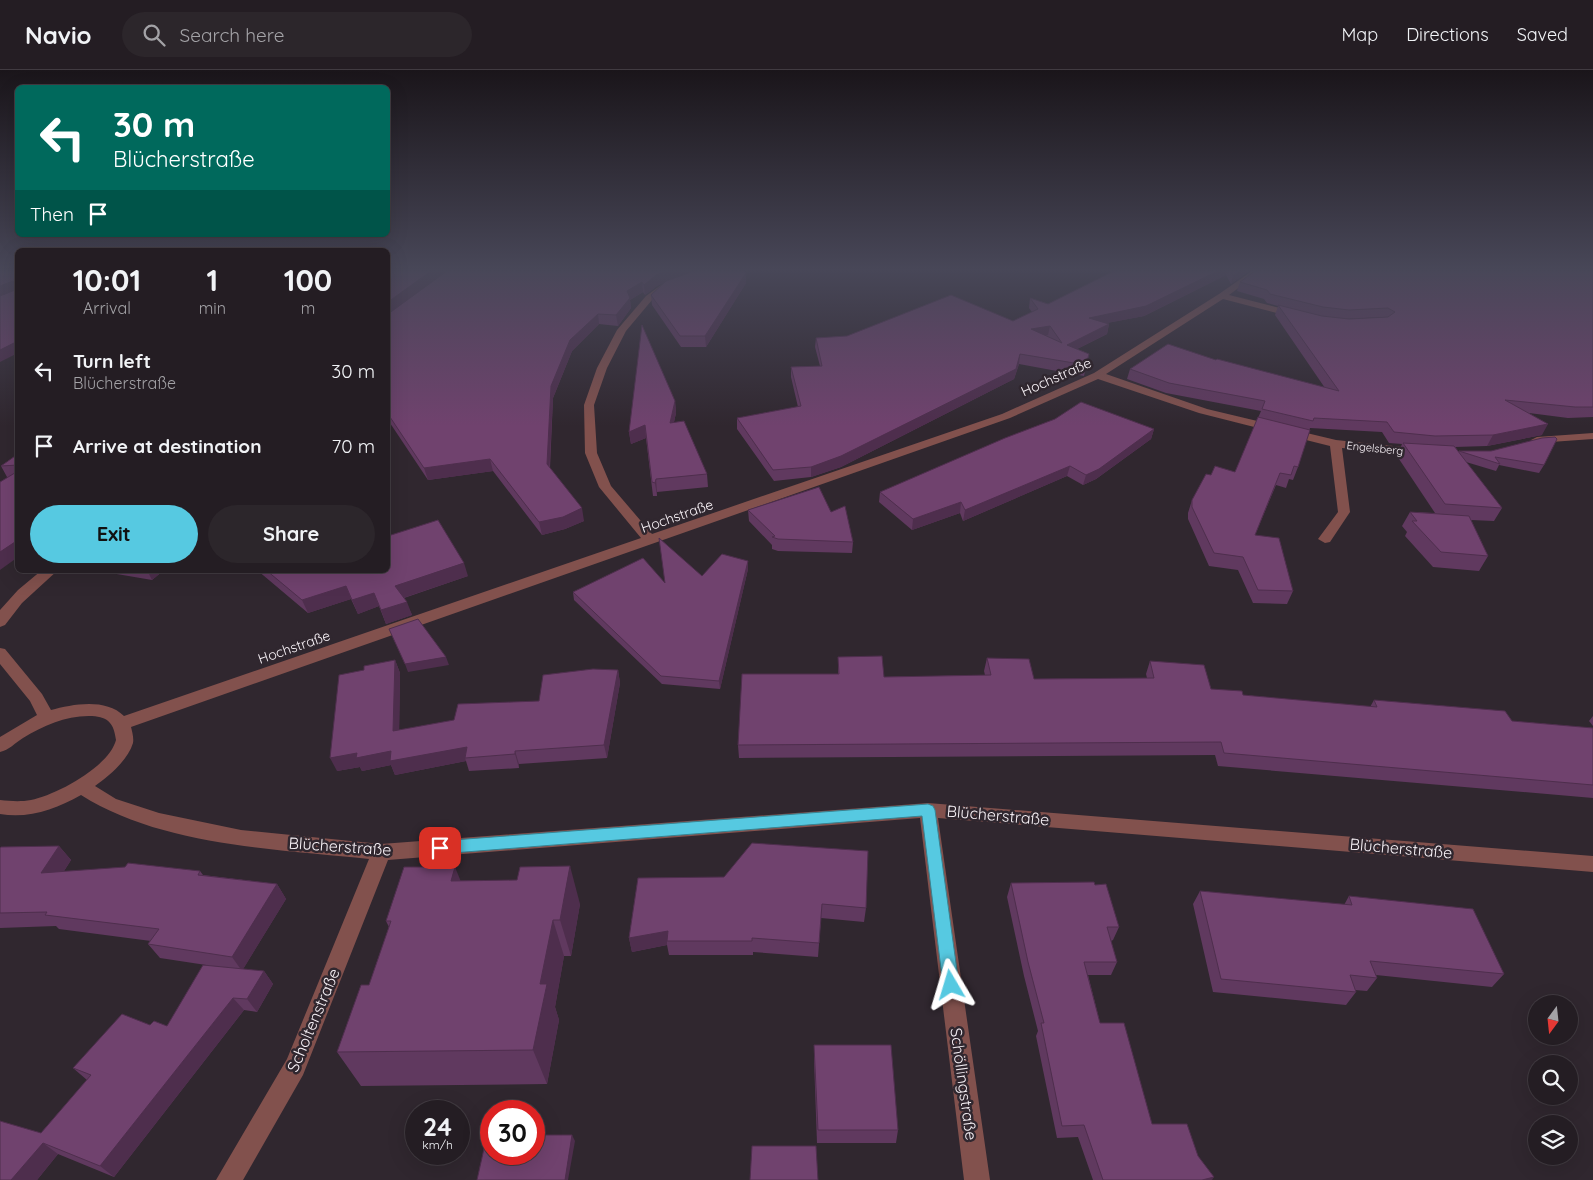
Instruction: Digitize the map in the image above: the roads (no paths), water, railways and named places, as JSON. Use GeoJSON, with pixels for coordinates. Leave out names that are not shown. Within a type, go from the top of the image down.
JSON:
{"type":"FeatureCollection","features":[{"type":"Feature","properties":{"kind":"street"},"geometry":{"type":"LineString","coordinates":[[628,323],[622,330],[602,368],[589,405],[591,453],[605,487],[651,541]]}},
{"type":"Feature","properties":{"kind":"street","name":"Hochstraße"},"geometry":{"type":"LineString","coordinates":[[123,724],[169,706],[651,541],[1006,416],[1098,375],[1180,323]]}},
{"type":"Feature","properties":{"kind":"street","name":"Engelsberg"},"geometry":{"type":"LineString","coordinates":[[1098,375],[1203,411],[1336,444],[1430,453]]}},
{"type":"Feature","properties":{"kind":"street"},"geometry":{"type":"LineString","coordinates":[[1530,442],[1593,436]]}},
{"type":"Feature","properties":{"kind":"street","name":"Engelsberg"},"geometry":{"type":"LineString","coordinates":[[1325,539],[1344,512],[1336,444]]}},
{"type":"Feature","properties":{"kind":"street"},"geometry":{"type":"LineString","coordinates":[[0,622],[6,610],[30,586],[47,573]]}},
{"type":"Feature","properties":{"kind":"street"},"geometry":{"type":"LineString","coordinates":[[0,653],[36,698],[48,718]]}},
{"type":"Feature","properties":{"kind":"street"},"geometry":{"type":"LineString","coordinates":[[0,746],[16,733],[48,718],[74,711],[100,710],[115,716],[123,724],[125,742],[111,765],[83,787],[42,805],[7,809],[0,806]]}},
{"type":"Feature","properties":{"kind":"street","name":"Blücherstraße"},"geometry":{"type":"LineString","coordinates":[[83,787],[110,804],[159,822],[241,838],[381,852],[928,810],[1593,864]]}},
{"type":"Feature","properties":{"kind":"street","name":"Schöllingstraße"},"geometry":{"type":"LineString","coordinates":[[928,810],[977,1180]]}},
{"type":"Feature","properties":{"kind":"street","name":"Scholtenstraße"},"geometry":{"type":"LineString","coordinates":[[229,1180],[295,1067],[381,852]]}}]}
